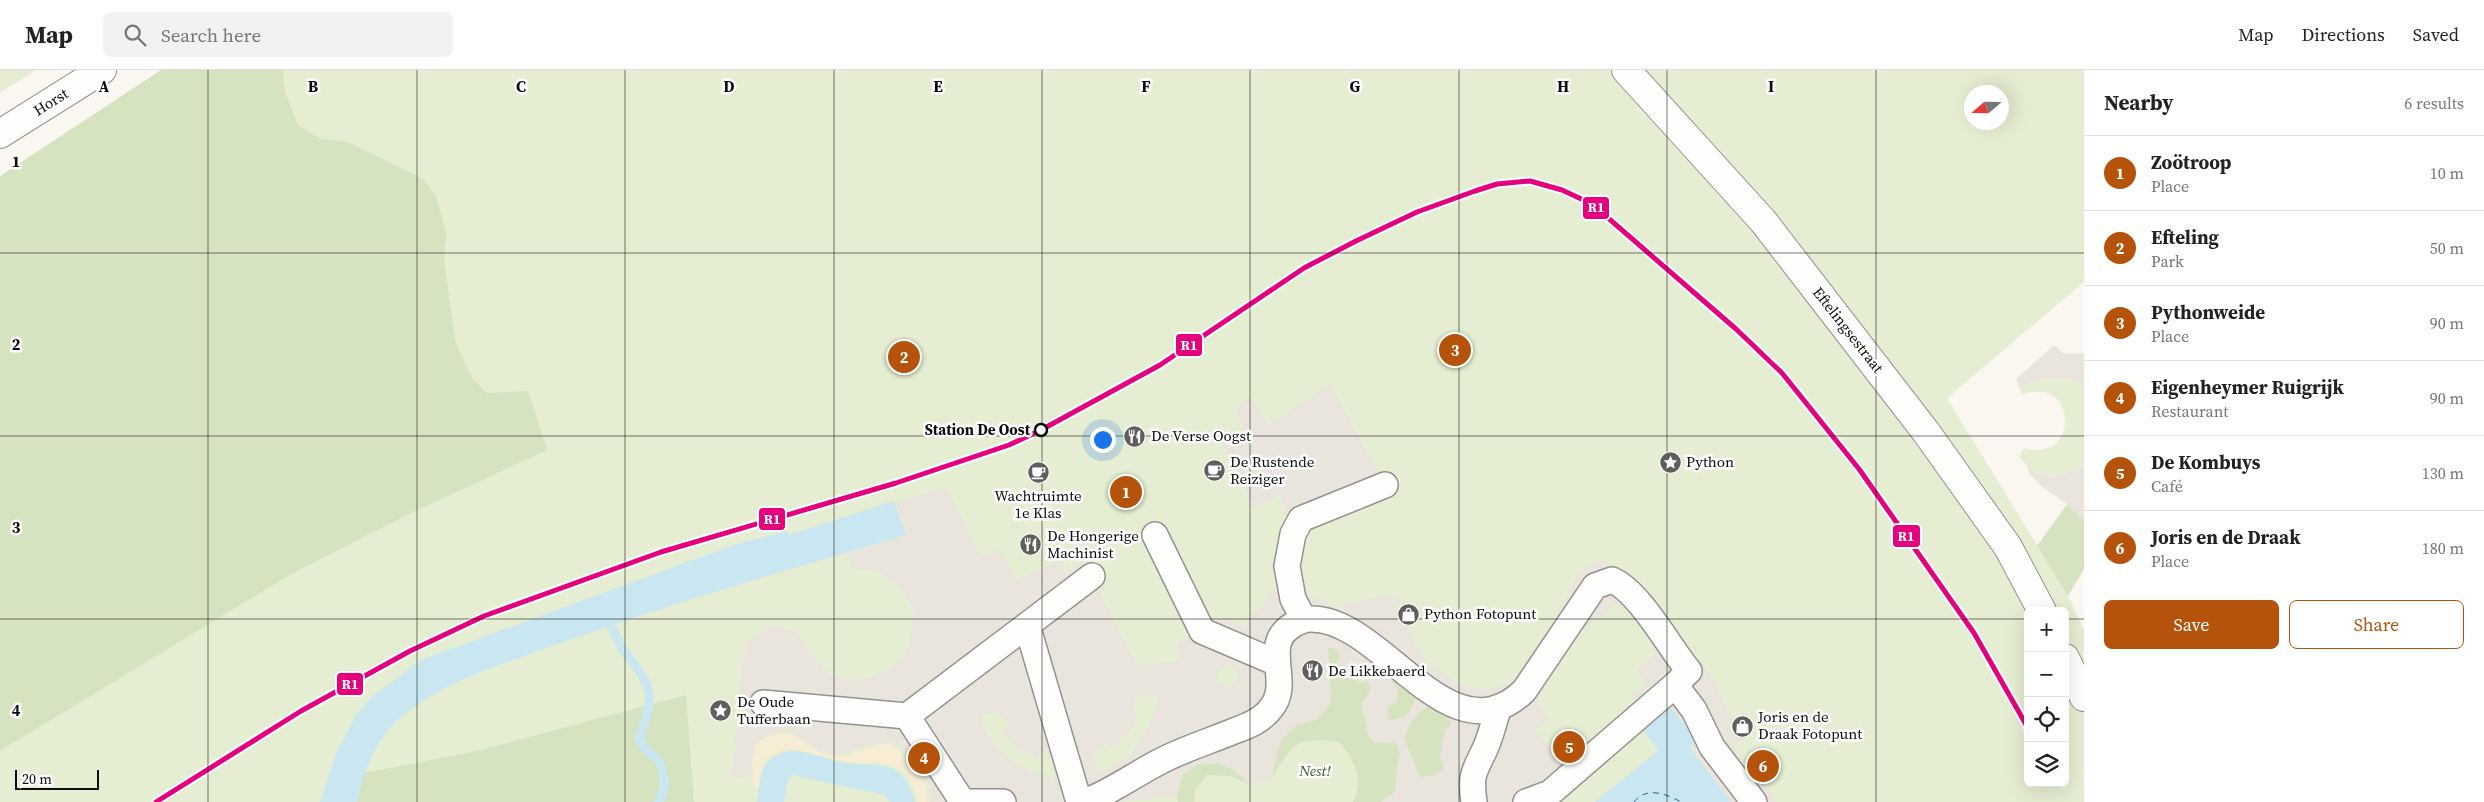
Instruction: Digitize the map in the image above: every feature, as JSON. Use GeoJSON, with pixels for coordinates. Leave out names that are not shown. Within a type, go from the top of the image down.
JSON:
{"type":"FeatureCollection","features":[{"type":"Feature","properties":{"kind":"street","name":"Horst"},"geometry":{"type":"LineString","coordinates":[[0,134],[102,70]]}},
{"type":"Feature","properties":{"kind":"street","name":"Eftelingsestraat"},"geometry":{"type":"LineString","coordinates":[[1626,70],[1763,221],[1914,416],[2008,547],[2040,607]]}},
{"type":"Feature","properties":{"kind":"street"},"geometry":{"type":"LineString","coordinates":[[1304,620],[1293,599],[1287,566],[1293,534],[1302,519],[1385,485]]}},
{"type":"Feature","properties":{"kind":"street"},"geometry":{"type":"LineString","coordinates":[[1155,535],[1202,631],[1278,663]]}},
{"type":"Feature","properties":{"kind":"street"},"geometry":{"type":"LineString","coordinates":[[763,703],[907,716],[1092,576]]}},
{"type":"Feature","properties":{"kind":"street"},"geometry":{"type":"LineString","coordinates":[[1084,802],[1108,792],[1164,759],[1258,720],[1273,707],[1278,696],[1280,681],[1278,643],[1282,634],[1289,627],[1304,620],[1319,620],[1349,632],[1435,694],[1458,706],[1481,711],[1499,707],[1514,700],[1524,690],[1596,586],[1612,580],[1619,583],[1645,610],[1689,671],[1550,793],[1526,802]]}},
{"type":"Feature","properties":{"kind":"street"},"geometry":{"type":"LineString","coordinates":[[1026,626],[1080,802]]}},
{"type":"Feature","properties":{"kind":"street"},"geometry":{"type":"LineString","coordinates":[[2069,666],[2084,697]]}},
{"type":"Feature","properties":{"kind":"street"},"geometry":{"type":"LineString","coordinates":[[1675,685],[1694,710],[1712,747],[1754,802]]}},
{"type":"Feature","properties":{"kind":"street"},"geometry":{"type":"LineString","coordinates":[[1474,802],[1472,775],[1485,749],[1499,707]]}},
{"type":"Feature","properties":{"kind":"street"},"geometry":{"type":"LineString","coordinates":[[907,716],[962,802],[1003,802]]}},
{"type":"Feature","properties":{"kind":"green space"},"geometry":{"type":"Polygon","coordinates":[[[0,70],[36,70],[0,93],[0,70]]]}},
{"type":"Feature","properties":{"kind":"green space"},"geometry":{"type":"Polygon","coordinates":[[[161,70],[283,70],[285,92],[298,125],[321,139],[348,142],[423,179],[436,196],[446,233],[444,259],[455,341],[472,378],[487,393],[528,391],[547,450],[411,513],[291,574],[0,751],[0,176],[161,70]]]}},
{"type":"Feature","properties":{"kind":"green space","name":"Nest!"},"geometry":{"type":"Polygon","coordinates":[[[182,70],[2084,70],[2084,282],[1947,398],[2068,596],[2084,630],[2084,802],[0,802],[0,187],[182,70]]]}},
{"type":"Feature","properties":{"kind":"green space"},"geometry":{"type":"Polygon","coordinates":[[[2047,378],[2071,380],[2084,385],[2084,467],[2046,478],[2031,470],[2019,457],[2024,448],[2043,449],[2056,443],[2063,432],[2065,419],[2062,406],[2053,396],[2040,392],[2022,395],[2019,387],[2047,378]]]}},
{"type":"Feature","properties":{"kind":"green space"},"geometry":{"type":"Polygon","coordinates":[[[2067,504],[2084,521],[2084,569],[2068,596],[2037,546],[2067,504]]]}},
{"type":"Feature","properties":{"kind":"green space"},"geometry":{"type":"Polygon","coordinates":[[[1328,647],[1335,649],[1341,655],[1337,662],[1340,674],[1362,683],[1366,680],[1369,683],[1371,690],[1362,703],[1368,735],[1376,743],[1396,742],[1400,754],[1395,792],[1381,802],[1353,802],[1358,786],[1358,778],[1350,756],[1340,742],[1314,740],[1298,744],[1286,756],[1272,778],[1277,751],[1283,737],[1297,725],[1318,719],[1331,702],[1328,647]]]}},
{"type":"Feature","properties":{"kind":"green space"},"geometry":{"type":"Polygon","coordinates":[[[1397,672],[1417,695],[1411,710],[1405,716],[1389,720],[1387,709],[1388,696],[1397,672]]]}},
{"type":"Feature","properties":{"kind":"green space"},"geometry":{"type":"Polygon","coordinates":[[[686,695],[694,802],[357,802],[364,773],[477,751],[686,695]]]}},
{"type":"Feature","properties":{"kind":"green space"},"geometry":{"type":"Polygon","coordinates":[[[1433,704],[1445,713],[1452,725],[1445,730],[1444,769],[1433,776],[1420,777],[1404,739],[1414,718],[1433,704]]]}},
{"type":"Feature","properties":{"kind":"green space"},"geometry":{"type":"Polygon","coordinates":[[[1217,763],[1232,769],[1251,785],[1230,776],[1207,775],[1195,790],[1194,802],[1178,802],[1177,795],[1182,775],[1199,764],[1217,763]]]}},
{"type":"Feature","properties":{"kind":"sand"},"geometry":{"type":"Polygon","coordinates":[[[785,733],[799,738],[824,754],[838,757],[851,755],[877,745],[891,744],[916,771],[926,788],[927,802],[917,802],[910,780],[905,773],[894,767],[879,763],[842,761],[798,750],[780,751],[767,758],[762,766],[757,789],[754,786],[752,766],[754,749],[764,738],[785,733]]]}},
{"type":"Feature","properties":{"kind":"shaded area"},"geometry":{"type":"Polygon","coordinates":[[[2054,345],[2064,354],[2084,353],[2084,385],[2071,380],[2047,378],[2019,387],[2016,379],[2054,345]]]}},
{"type":"Feature","properties":{"kind":"shaded area"},"geometry":{"type":"Polygon","coordinates":[[[1330,384],[1385,485],[1317,522],[1309,530],[1289,516],[1279,495],[1254,508],[1221,441],[1245,430],[1235,408],[1249,397],[1269,425],[1330,384]]]}},
{"type":"Feature","properties":{"kind":"shaded area"},"geometry":{"type":"Polygon","coordinates":[[[2027,465],[2046,478],[2084,467],[2084,521],[2067,504],[2042,487],[2029,473],[2027,465]]]}},
{"type":"Feature","properties":{"kind":"shaded area"},"geometry":{"type":"Polygon","coordinates":[[[938,489],[947,489],[981,558],[1000,550],[1016,580],[1058,561],[1064,573],[1084,562],[1137,665],[1181,661],[1178,643],[1227,617],[1244,627],[1274,589],[1301,579],[1311,594],[1337,607],[1383,595],[1395,596],[1400,604],[1397,605],[1404,627],[1408,626],[1415,645],[1430,665],[1462,685],[1481,689],[1494,688],[1510,682],[1540,653],[1575,579],[1587,565],[1603,561],[1623,570],[1654,603],[1636,617],[1616,603],[1583,630],[1559,658],[1537,702],[1549,719],[1536,730],[1565,765],[1640,707],[1632,696],[1647,683],[1636,669],[1679,636],[1712,677],[1732,720],[1745,737],[1733,747],[1776,802],[1731,802],[1690,747],[1697,742],[1638,722],[1645,731],[1573,786],[1548,802],[1381,802],[1395,792],[1400,754],[1396,742],[1376,743],[1368,735],[1366,719],[1361,709],[1371,690],[1369,683],[1366,680],[1362,683],[1340,674],[1336,668],[1341,655],[1335,649],[1328,647],[1331,702],[1318,719],[1297,725],[1284,737],[1277,751],[1272,779],[1251,785],[1232,769],[1217,763],[1198,764],[1183,775],[1177,795],[1121,802],[930,802],[933,796],[928,781],[913,766],[903,748],[892,743],[878,743],[843,754],[830,754],[818,751],[792,733],[785,732],[764,737],[756,744],[750,773],[742,779],[732,779],[742,663],[748,641],[772,625],[792,630],[828,673],[852,681],[874,676],[901,661],[911,640],[913,607],[899,585],[875,570],[852,569],[847,554],[906,536],[896,502],[938,489]],[[1317,658],[1305,659],[1307,684],[1319,683],[1319,679],[1324,679],[1322,661],[1318,661],[1317,658]],[[1226,665],[1216,673],[1217,680],[1221,685],[1228,687],[1234,684],[1238,678],[1237,672],[1233,667],[1226,665]],[[1397,673],[1391,681],[1398,689],[1397,702],[1389,705],[1386,711],[1389,720],[1402,719],[1411,710],[1417,695],[1397,673]],[[1139,696],[1134,701],[1133,710],[1138,717],[1128,734],[1114,749],[1105,744],[1097,749],[1094,754],[1097,770],[1103,772],[1131,754],[1147,731],[1159,700],[1154,696],[1139,696]],[[1433,704],[1420,711],[1410,722],[1404,739],[1420,777],[1432,776],[1444,769],[1440,756],[1445,730],[1452,725],[1445,713],[1433,704]],[[999,713],[983,716],[980,722],[999,751],[1021,766],[1052,779],[1056,774],[1056,760],[1052,755],[1042,753],[1035,758],[1019,748],[1003,733],[1008,724],[1004,716],[999,713]]]}},
{"type":"Feature","properties":{"kind":"water"},"geometry":{"type":"Polygon","coordinates":[[[894,501],[906,535],[640,616],[511,660],[470,676],[430,696],[396,722],[381,739],[370,759],[357,802],[320,802],[335,756],[356,715],[372,697],[421,660],[734,545],[787,531],[789,535],[894,501]]]}},
{"type":"Feature","properties":{"kind":"water"},"geometry":{"type":"Polygon","coordinates":[[[1665,700],[1697,741],[1690,748],[1731,802],[1595,802],[1659,750],[1637,722],[1665,700]]]}},
{"type":"Feature","properties":{"kind":"water"},"geometry":{"type":"Polygon","coordinates":[[[790,751],[809,753],[839,762],[876,765],[895,770],[903,776],[910,787],[915,802],[890,802],[885,795],[793,775],[788,779],[784,802],[757,802],[763,769],[772,758],[790,751]]]}},
{"type":"Feature","properties":{"kind":"waterway"},"geometry":{"type":"LineString","coordinates":[[611,625],[619,642],[643,676],[648,687],[647,716],[639,737],[643,747],[656,758],[662,768],[664,786],[658,802]]}},
{"type":"Feature","properties":{"kind":"ferry route"},"geometry":{"type":"LineString","coordinates":[[1634,802],[1644,794],[1650,793],[1663,794],[1681,802]]}},
{"type":"Feature","properties":{"kind":"transit line","name":"R1"},"geometry":{"type":"LineString","coordinates":[[156,802],[301,711],[410,651],[484,616],[661,552],[896,483],[1009,445],[1041,430],[1160,365],[1304,268],[1356,241],[1417,212],[1475,191],[1497,184],[1530,181],[1562,190],[1592,204],[1736,329],[1782,373],[1859,469],[1974,633],[2024,721]]}},
{"type":"Feature","properties":{"kind":"place","name":"Pythonweide"},"geometry":{"type":"Point","coordinates":[1455,350]}},
{"type":"Feature","properties":{"kind":"place","name":"Efteling"},"geometry":{"type":"Point","coordinates":[904,357]}},
{"type":"Feature","properties":{"kind":"place","name":"Station De Oost"},"geometry":{"type":"Point","coordinates":[1041,430]}},
{"type":"Feature","properties":{"kind":"place","name":"De Verse Oogst"},"geometry":{"type":"Point","coordinates":[1135,436]}},
{"type":"Feature","properties":{"kind":"place","name":"Python"},"geometry":{"type":"Point","coordinates":[1670,462]}},
{"type":"Feature","properties":{"kind":"place","name":"De Rustende Reiziger"},"geometry":{"type":"Point","coordinates":[1214,471]}},
{"type":"Feature","properties":{"kind":"place","name":"Wachtruimte 1e Klas"},"geometry":{"type":"Point","coordinates":[1038,473]}},
{"type":"Feature","properties":{"kind":"place","name":"Zoötroop"},"geometry":{"type":"Point","coordinates":[1126,492]}},
{"type":"Feature","properties":{"kind":"place","name":"De Hongerige Machinist"},"geometry":{"type":"Point","coordinates":[1031,545]}},
{"type":"Feature","properties":{"kind":"place","name":"Python Fotopunt"},"geometry":{"type":"Point","coordinates":[1408,614]}},
{"type":"Feature","properties":{"kind":"place","name":"De Likkebaerd"},"geometry":{"type":"Point","coordinates":[1312,671]}},
{"type":"Feature","properties":{"kind":"place","name":"De Oude Tufferbaan"},"geometry":{"type":"Point","coordinates":[721,711]}},
{"type":"Feature","properties":{"kind":"place","name":"Joris en de Draak Fotopunt"},"geometry":{"type":"Point","coordinates":[1742,726]}},
{"type":"Feature","properties":{"kind":"place","name":"De Kombuys"},"geometry":{"type":"Point","coordinates":[1569,747]}},
{"type":"Feature","properties":{"kind":"place","name":"Eigenheymer Ruigrijk"},"geometry":{"type":"Point","coordinates":[924,758]}},
{"type":"Feature","properties":{"kind":"place","name":"Joris en de Draak"},"geometry":{"type":"Point","coordinates":[1763,766]}}]}
